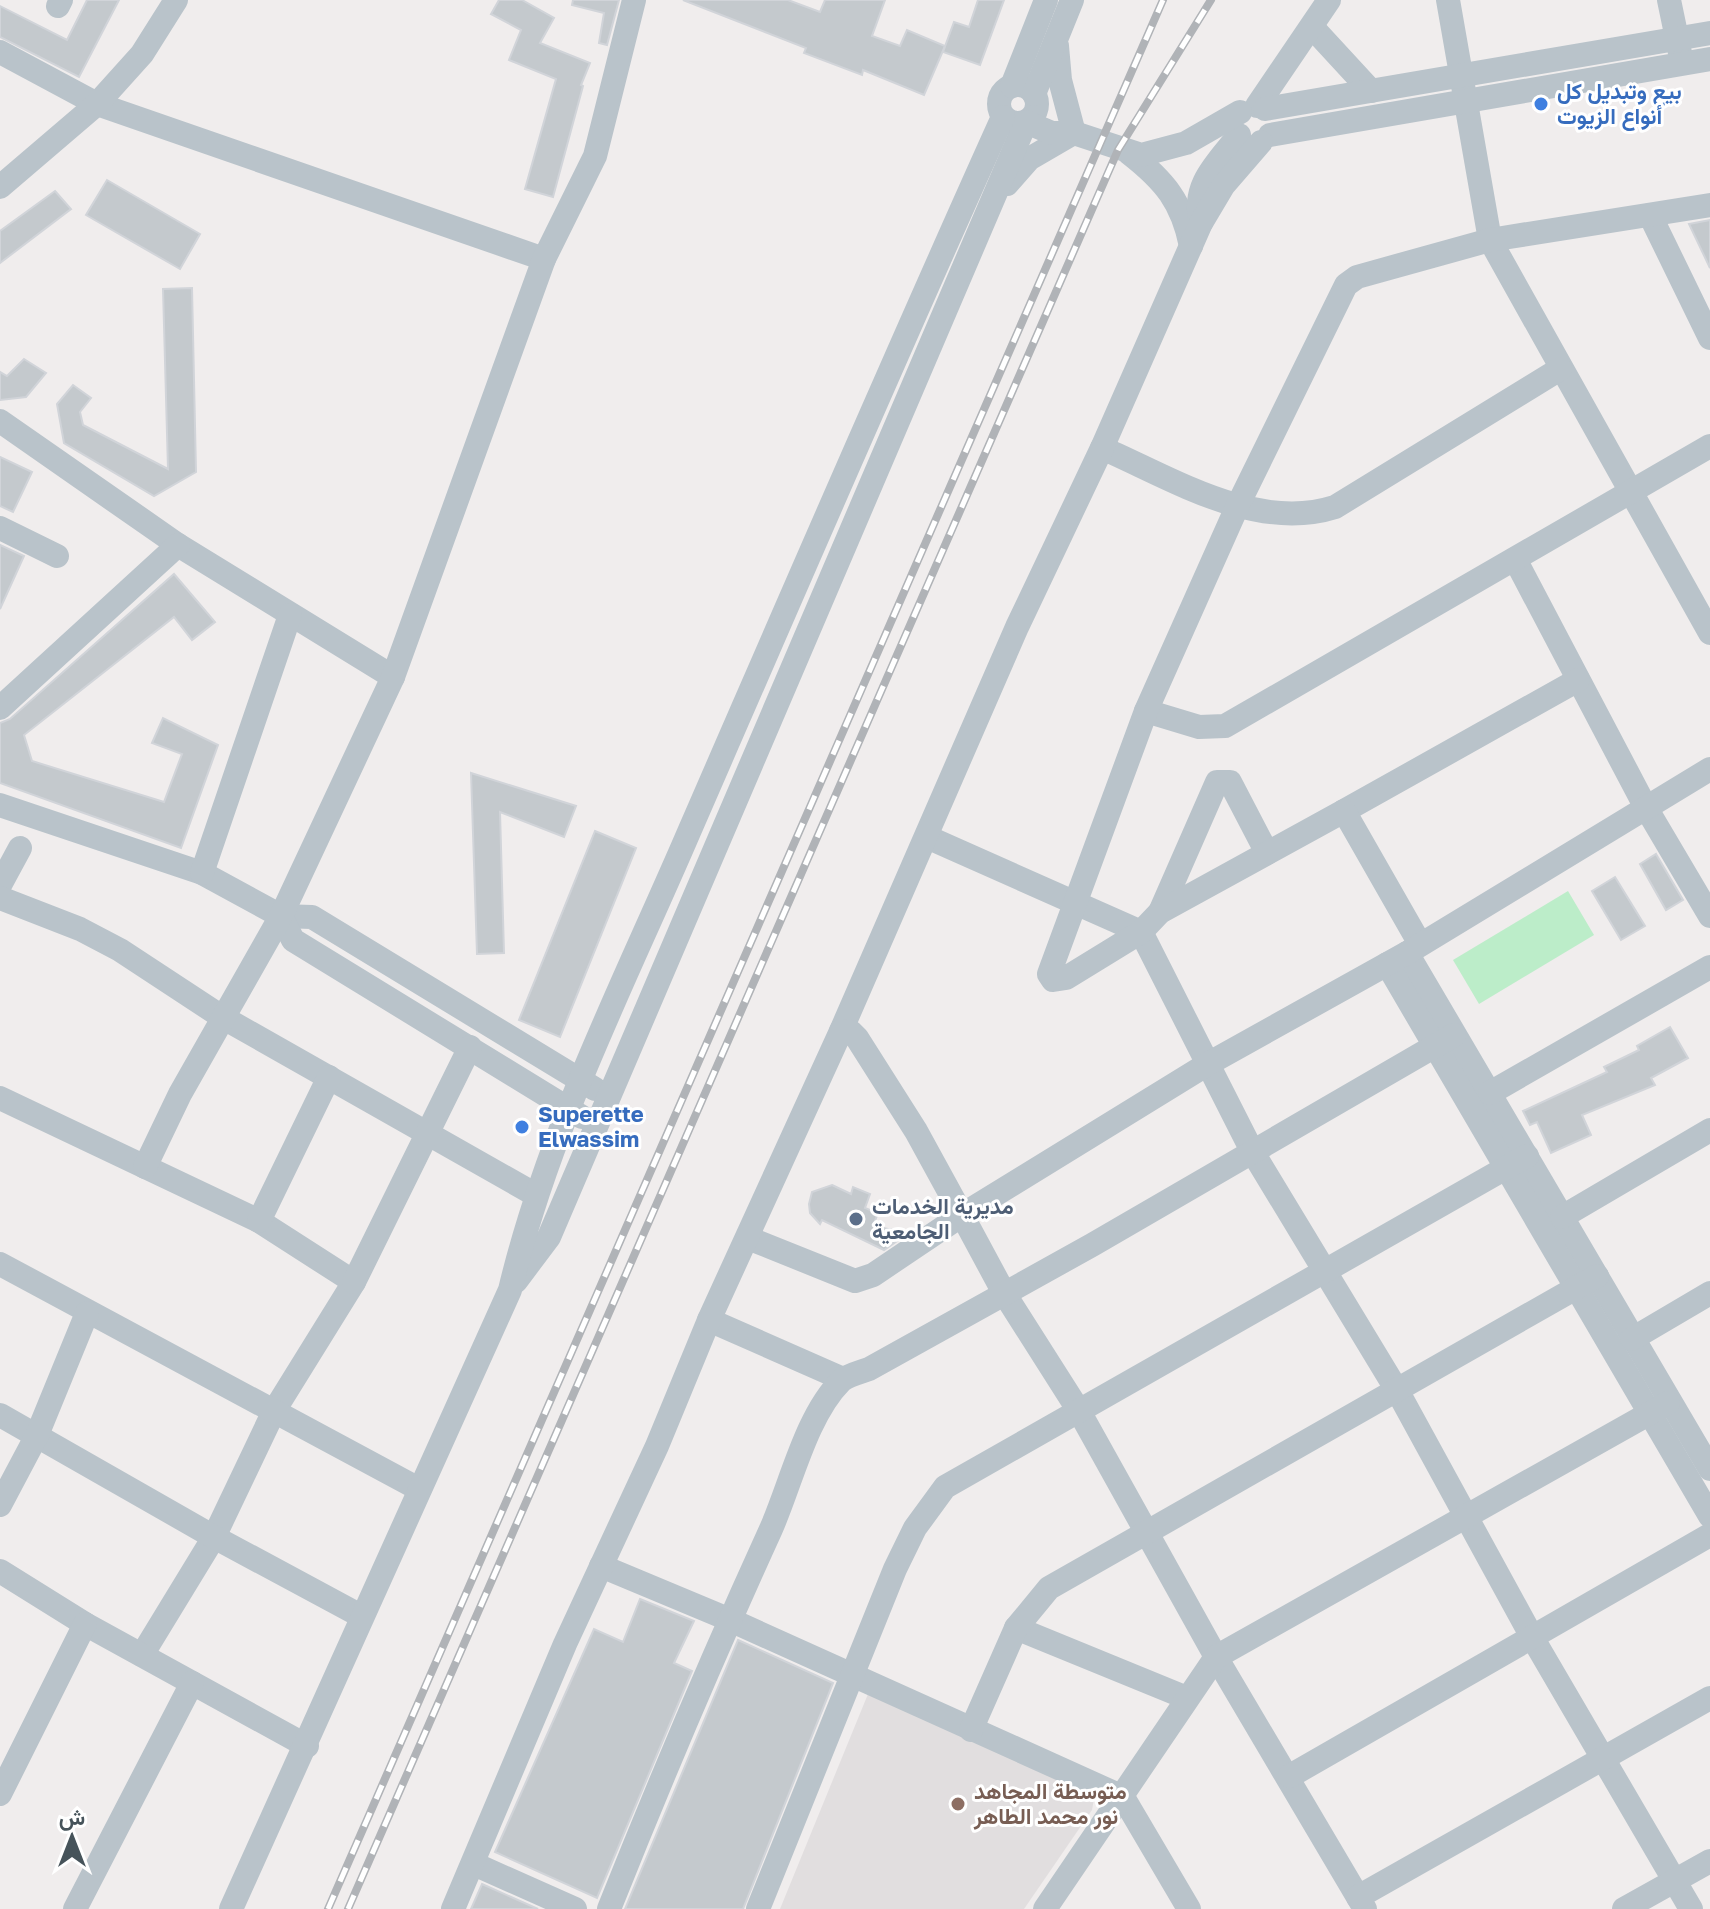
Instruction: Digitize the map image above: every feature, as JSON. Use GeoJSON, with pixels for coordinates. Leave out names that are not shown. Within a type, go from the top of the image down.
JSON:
{"type":"FeatureCollection","features":[{"type":"Feature","properties":{"kind":"street"},"geometry":{"type":"LineString","coordinates":[[0,187],[97,104],[142,54],[176,0]]}},
{"type":"Feature","properties":{"kind":"street"},"geometry":{"type":"LineString","coordinates":[[145,1167],[180,1094],[281,916],[393,677],[544,259],[595,156],[634,0]]}},
{"type":"Feature","properties":{"kind":"street"},"geometry":{"type":"LineString","coordinates":[[510,1290],[549,1237],[987,211],[1023,104],[1046,0]]}},
{"type":"Feature","properties":{"kind":"street"},"geometry":{"type":"LineString","coordinates":[[231,1909],[307,1746],[417,1488],[510,1290],[536,1195],[569,1111],[900,344],[1057,36],[1072,0]]}},
{"type":"Feature","properties":{"kind":"street"},"geometry":{"type":"LineString","coordinates":[[453,1909],[601,1566],[657,1446],[709,1320],[841,1031],[1017,627],[1102,448],[1201,223],[1223,186],[1252,124],[1329,0]]}},
{"type":"Feature","properties":{"kind":"street"},"geometry":{"type":"LineString","coordinates":[[1448,0],[1490,240],[1710,633]]}},
{"type":"Feature","properties":{"kind":"street"},"geometry":{"type":"LineString","coordinates":[[1669,0],[1683,63]]}},
{"type":"Feature","properties":{"kind":"street"},"geometry":{"type":"LineString","coordinates":[[1312,27],[1371,91]]}},
{"type":"Feature","properties":{"kind":"street"},"geometry":{"type":"LineString","coordinates":[[1252,124],[1464,87],[1710,33]]}},
{"type":"Feature","properties":{"kind":"street"},"geometry":{"type":"LineString","coordinates":[[1057,36],[1060,80],[1074,133]]}},
{"type":"Feature","properties":{"kind":"street"},"geometry":{"type":"LineString","coordinates":[[0,52],[97,104],[544,259]]}},
{"type":"Feature","properties":{"kind":"street"},"geometry":{"type":"LineString","coordinates":[[1129,153],[1156,153],[1371,91],[1464,87],[1710,59]]}},
{"type":"Feature","properties":{"kind":"street"},"geometry":{"type":"LineString","coordinates":[[1023,104],[1052,133],[1074,133],[1129,153],[1152,171],[1185,216],[1191,246]]}},
{"type":"Feature","properties":{"kind":"street"},"geometry":{"type":"LineString","coordinates":[[987,211],[1017,170],[1074,133]]}},
{"type":"Feature","properties":{"kind":"street"},"geometry":{"type":"LineString","coordinates":[[1578,680],[1160,912],[1141,932],[1066,978],[1049,978],[1073,902],[1146,711],[1237,507],[1346,285],[1357,277],[1490,240],[1710,205]]}},
{"type":"Feature","properties":{"kind":"street"},"geometry":{"type":"LineString","coordinates":[[1650,215],[1710,338]]}},
{"type":"Feature","properties":{"kind":"street"},"geometry":{"type":"LineString","coordinates":[[1102,448],[1237,507],[1303,514],[1335,507],[1560,369]]}},
{"type":"Feature","properties":{"kind":"street"},"geometry":{"type":"LineString","coordinates":[[0,421],[178,545],[393,677]]}},
{"type":"Feature","properties":{"kind":"street"},"geometry":{"type":"LineString","coordinates":[[1146,711],[1199,727],[1225,726],[1710,446]]}},
{"type":"Feature","properties":{"kind":"street"},"geometry":{"type":"LineString","coordinates":[[0,528],[57,556]]}},
{"type":"Feature","properties":{"kind":"street"},"geometry":{"type":"LineString","coordinates":[[0,708],[178,545]]}},
{"type":"Feature","properties":{"kind":"street"},"geometry":{"type":"LineString","coordinates":[[1515,559],[1645,806],[1701,885],[1710,916]]}},
{"type":"Feature","properties":{"kind":"street"},"geometry":{"type":"LineString","coordinates":[[202,873],[290,615]]}},
{"type":"Feature","properties":{"kind":"street"},"geometry":{"type":"LineString","coordinates":[[748,1238],[855,1281],[873,1275],[962,1215],[1206,1065],[1405,954],[1710,769]]}},
{"type":"Feature","properties":{"kind":"street"},"geometry":{"type":"LineString","coordinates":[[1160,912],[1217,782],[1230,782],[1267,853]]}},
{"type":"Feature","properties":{"kind":"street"},"geometry":{"type":"LineString","coordinates":[[0,805],[202,873],[281,916],[312,917],[581,1082],[608,1095]]}},
{"type":"Feature","properties":{"kind":"street"},"geometry":{"type":"LineString","coordinates":[[1344,811],[1445,1040],[1659,1407],[1708,1461]]}},
{"type":"Feature","properties":{"kind":"street"},"geometry":{"type":"LineString","coordinates":[[927,837],[1141,932],[1252,1151],[1398,1392],[1532,1637],[1691,1909]]}},
{"type":"Feature","properties":{"kind":"street"},"geometry":{"type":"LineString","coordinates":[[0,885],[20,848]]}},
{"type":"Feature","properties":{"kind":"street"},"geometry":{"type":"LineString","coordinates":[[0,898],[80,929],[120,950],[222,1017],[536,1195]]}},
{"type":"Feature","properties":{"kind":"street"},"geometry":{"type":"LineString","coordinates":[[281,916],[293,940],[569,1111],[597,1123]]}},
{"type":"Feature","properties":{"kind":"street"},"geometry":{"type":"LineString","coordinates":[[1490,1093],[1710,967]]}},
{"type":"Feature","properties":{"kind":"street"},"geometry":{"type":"LineString","coordinates":[[841,1031],[851,1032],[857,1038],[916,1131],[1004,1293],[1079,1411],[1216,1657],[1290,1776],[1362,1903],[1603,1758],[1710,1698]]}},
{"type":"Feature","properties":{"kind":"street"},"geometry":{"type":"LineString","coordinates":[[1445,1040],[1490,1093],[1517,1162],[1562,1217],[1586,1282],[1632,1339],[1659,1407],[1710,1516]]}},
{"type":"Feature","properties":{"kind":"street"},"geometry":{"type":"LineString","coordinates":[[609,1909],[728,1619],[772,1526],[799,1456],[823,1407],[843,1379],[869,1369],[1004,1293],[1445,1040]]}},
{"type":"Feature","properties":{"kind":"street"},"geometry":{"type":"LineString","coordinates":[[142,1655],[214,1537],[274,1411],[354,1282],[470,1047]]}},
{"type":"Feature","properties":{"kind":"street"},"geometry":{"type":"LineString","coordinates":[[259,1221],[329,1077]]}},
{"type":"Feature","properties":{"kind":"street"},"geometry":{"type":"LineString","coordinates":[[0,1098],[259,1221],[354,1282]]}},
{"type":"Feature","properties":{"kind":"street"},"geometry":{"type":"LineString","coordinates":[[1562,1217],[1710,1130]]}},
{"type":"Feature","properties":{"kind":"street"},"geometry":{"type":"LineString","coordinates":[[758,1909],[895,1569],[932,1500],[963,1476],[1517,1162]]}},
{"type":"Feature","properties":{"kind":"street"},"geometry":{"type":"LineString","coordinates":[[0,1264],[417,1488]]}},
{"type":"Feature","properties":{"kind":"street"},"geometry":{"type":"LineString","coordinates":[[971,1730],[1016,1628],[1049,1588],[1398,1392],[1586,1282]]}},
{"type":"Feature","properties":{"kind":"street"},"geometry":{"type":"LineString","coordinates":[[1632,1339],[1710,1293]]}},
{"type":"Feature","properties":{"kind":"street"},"geometry":{"type":"LineString","coordinates":[[0,1505],[37,1435],[87,1313]]}},
{"type":"Feature","properties":{"kind":"street"},"geometry":{"type":"LineString","coordinates":[[709,1320],[843,1379]]}},
{"type":"Feature","properties":{"kind":"street"},"geometry":{"type":"LineString","coordinates":[[1045,1909],[1216,1657],[1659,1407]]}},
{"type":"Feature","properties":{"kind":"street"},"geometry":{"type":"LineString","coordinates":[[0,1415],[214,1537],[361,1616]]}},
{"type":"Feature","properties":{"kind":"street"},"geometry":{"type":"LineString","coordinates":[[1290,1776],[1710,1535]]}},
{"type":"Feature","properties":{"kind":"street"},"geometry":{"type":"LineString","coordinates":[[601,1566],[728,1619],[1123,1797],[1189,1909]]}},
{"type":"Feature","properties":{"kind":"street"},"geometry":{"type":"LineString","coordinates":[[0,1571],[85,1624],[307,1746]]}},
{"type":"Feature","properties":{"kind":"street"},"geometry":{"type":"LineString","coordinates":[[0,1794],[85,1624]]}},
{"type":"Feature","properties":{"kind":"street"},"geometry":{"type":"LineString","coordinates":[[1016,1628],[1187,1698]]}},
{"type":"Feature","properties":{"kind":"street"},"geometry":{"type":"LineString","coordinates":[[75,1909],[192,1683]]}},
{"type":"Feature","properties":{"kind":"street"},"geometry":{"type":"LineString","coordinates":[[1624,1909],[1710,1861]]}},
{"type":"Feature","properties":{"kind":"street"},"geometry":{"type":"LineString","coordinates":[[474,1864],[575,1909]]}},
{"type":"Feature","properties":{"kind":"shaded area","name":"متوسطة المجاهد نور محمد الطاهر"},"geometry":{"type":"Polygon","coordinates":[[[868,1694],[1090,1791],[1094,1799],[1092,1810],[1024,1909],[780,1909],[868,1694]]]}},
{"type":"Feature","properties":{"kind":"green space"},"geometry":{"type":"Polygon","coordinates":[[[1568,891],[1594,935],[1479,1004],[1453,960],[1568,891]]]}},
{"type":"Feature","properties":{"kind":"building"},"geometry":{"type":"Polygon","coordinates":[[[87,0],[119,0],[79,77],[0,37],[0,6],[67,40],[87,0]]]}},
{"type":"Feature","properties":{"kind":"building"},"geometry":{"type":"Polygon","coordinates":[[[499,0],[522,0],[554,18],[540,43],[590,63],[581,85],[553,197],[525,189],[556,79],[509,60],[521,30],[491,14],[499,0]]]}},
{"type":"Feature","properties":{"kind":"building"},"geometry":{"type":"Polygon","coordinates":[[[573,0],[619,0],[607,45],[599,43],[604,13],[572,5],[573,0]]]}},
{"type":"Feature","properties":{"kind":"building"},"geometry":{"type":"Polygon","coordinates":[[[683,0],[788,0],[820,12],[825,0],[885,0],[872,36],[900,46],[907,30],[945,46],[924,95],[863,70],[862,75],[804,53],[806,48],[683,0]]]}},
{"type":"Feature","properties":{"kind":"building"},"geometry":{"type":"Polygon","coordinates":[[[978,0],[1004,0],[980,65],[943,52],[954,22],[969,27],[978,0]]]}},
{"type":"Feature","properties":{"kind":"building"},"geometry":{"type":"Polygon","coordinates":[[[107,180],[200,234],[180,269],[86,215],[107,180]]]}},
{"type":"Feature","properties":{"kind":"building"},"geometry":{"type":"Polygon","coordinates":[[[55,191],[71,209],[0,263],[0,231],[55,191]]]}},
{"type":"Feature","properties":{"kind":"building"},"geometry":{"type":"Polygon","coordinates":[[[1710,220],[1710,268],[1689,224],[1710,220]]]}},
{"type":"Feature","properties":{"kind":"building"},"geometry":{"type":"Polygon","coordinates":[[[192,288],[196,472],[154,496],[64,443],[57,404],[73,385],[91,398],[80,412],[83,425],[168,469],[163,289],[192,288]]]}},
{"type":"Feature","properties":{"kind":"building"},"geometry":{"type":"Polygon","coordinates":[[[24,359],[46,373],[26,397],[0,400],[0,372],[7,376],[24,359]]]}},
{"type":"Feature","properties":{"kind":"building"},"geometry":{"type":"Polygon","coordinates":[[[0,457],[32,472],[13,512],[0,506],[0,457]]]}},
{"type":"Feature","properties":{"kind":"building"},"geometry":{"type":"Polygon","coordinates":[[[0,545],[24,556],[0,609],[0,545]]]}},
{"type":"Feature","properties":{"kind":"building"},"geometry":{"type":"Polygon","coordinates":[[[174,574],[215,622],[192,640],[174,617],[24,735],[32,761],[164,802],[182,754],[152,743],[163,718],[218,745],[181,848],[0,783],[0,723],[10,719],[174,574]]]}},
{"type":"Feature","properties":{"kind":"building"},"geometry":{"type":"Polygon","coordinates":[[[471,773],[576,806],[564,837],[500,812],[504,953],[477,954],[471,773]]]}},
{"type":"Feature","properties":{"kind":"building"},"geometry":{"type":"Polygon","coordinates":[[[595,831],[636,848],[560,1037],[519,1020],[595,831]]]}},
{"type":"Feature","properties":{"kind":"building"},"geometry":{"type":"Polygon","coordinates":[[[1656,854],[1683,900],[1666,910],[1640,864],[1656,854]]]}},
{"type":"Feature","properties":{"kind":"building"},"geometry":{"type":"Polygon","coordinates":[[[1615,877],[1645,926],[1621,940],[1592,891],[1615,877]]]}},
{"type":"Feature","properties":{"kind":"building"},"geometry":{"type":"Polygon","coordinates":[[[1670,1027],[1688,1058],[1651,1078],[1655,1085],[1582,1115],[1591,1135],[1551,1153],[1537,1122],[1530,1125],[1523,1111],[1607,1072],[1604,1067],[1639,1050],[1637,1046],[1670,1027]]]}},
{"type":"Feature","properties":{"kind":"building","name":"مديرية الخدمات الجامعية"},"geometry":{"type":"Polygon","coordinates":[[[832,1185],[851,1194],[853,1187],[870,1194],[865,1208],[878,1213],[873,1226],[893,1230],[900,1239],[884,1250],[822,1220],[820,1224],[810,1213],[812,1192],[832,1185]]]}},
{"type":"Feature","properties":{"kind":"building"},"geometry":{"type":"Polygon","coordinates":[[[640,1599],[694,1621],[674,1663],[692,1671],[597,1898],[495,1852],[594,1629],[623,1642],[640,1599]]]}},
{"type":"Feature","properties":{"kind":"building"},"geometry":{"type":"Polygon","coordinates":[[[738,1640],[833,1683],[743,1909],[625,1909],[738,1640]]]}},
{"type":"Feature","properties":{"kind":"building"},"geometry":{"type":"Polygon","coordinates":[[[482,1884],[538,1909],[471,1909],[482,1884]]]}},
{"type":"Feature","properties":{"kind":"railway"},"geometry":{"type":"LineString","coordinates":[[328,1909],[1163,0]]}},
{"type":"Feature","properties":{"kind":"railway"},"geometry":{"type":"LineString","coordinates":[[348,1909],[1118,150],[1211,0]]}},
{"type":"Feature","properties":{"kind":"place","name":"بيع وتبديل كل أنواع الزيوت"},"geometry":{"type":"Point","coordinates":[1541,104]}},
{"type":"Feature","properties":{"kind":"place","name":"Superette Elwassim"},"geometry":{"type":"Point","coordinates":[522,1127]}},
{"type":"Feature","properties":{"kind":"place","name":"مديرية الخدمات الجامعية"},"geometry":{"type":"Point","coordinates":[856,1219]}},
{"type":"Feature","properties":{"kind":"place","name":"متوسطة المجاهد نور محمد الطاهر"},"geometry":{"type":"Point","coordinates":[958,1804]}}]}
